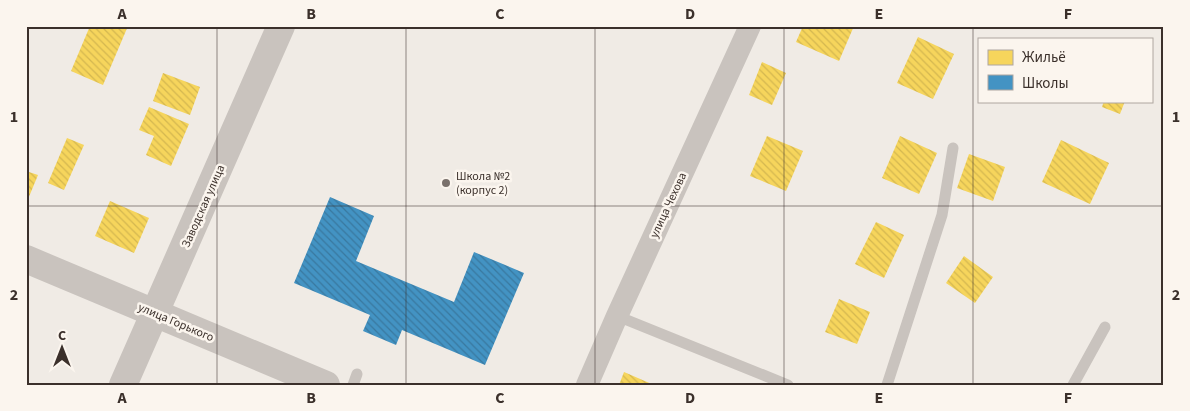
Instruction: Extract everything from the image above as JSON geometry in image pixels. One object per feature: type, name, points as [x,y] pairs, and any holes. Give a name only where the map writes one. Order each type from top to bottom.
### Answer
[{"type":"street","name":"Заводская улица","points":[[123,385],[282,26]]},
{"type":"street","name":"улица Чехова","points":[[587,385],[750,26]]},
{"type":"street","name":"улица Горького","points":[[26,259],[326,385]]},
{"type":"lane","points":[[887,385],[942,215],[953,148]]},
{"type":"lane","points":[[617,316],[788,385]]},
{"type":"lane","points":[[1073,385],[1105,327]]},
{"type":"building: Жильё","points":[[90,26],[128,26],[103,85],[71,71]]},
{"type":"building: Жильё","points":[[803,26],[854,26],[839,61],[796,42]]},
{"type":"building: Жильё","points":[[918,37],[954,54],[933,99],[897,83]]},
{"type":"building: Жильё","points":[[762,62],[786,73],[772,105],[749,95]]},
{"type":"building: Жильё","points":[[163,73],[200,87],[190,115],[153,101]]},
{"type":"building: Жильё","points":[[1104,102],[1125,102],[1120,114],[1102,107]]},
{"type":"building: Жильё","points":[[149,107],[189,124],[171,166],[146,155],[154,136],[139,130]]},
{"type":"building: Жильё","points":[[767,136],[803,151],[786,191],[750,176]]},
{"type":"building: Жильё","points":[[900,136],[937,153],[919,194],[882,178]]},
{"type":"building: Жильё","points":[[67,138],[84,145],[64,190],[48,183]]},
{"type":"building: Жильё","points":[[1061,140],[1109,163],[1090,204],[1042,182]]},
{"type":"building: Жильё","points":[[969,154],[1005,167],[993,201],[957,188]]},
{"type":"building: Жильё","points":[[26,171],[38,175],[26,204]]},
{"type":"building: Жильё","points":[[110,201],[149,218],[134,253],[95,236]]},
{"type":"building: Жильё","points":[[876,222],[904,235],[884,278],[855,264]]},
{"type":"building: Жильё","points":[[964,256],[993,277],[975,303],[946,283]]},
{"type":"building: Жильё","points":[[839,299],[870,312],[857,344],[825,332]]},
{"type":"building: Жильё","points":[[624,372],[654,385],[619,385]]},
{"type":"building: Школы","points":[[330,197],[374,216],[356,261],[454,302],[474,252],[524,273],[485,365],[402,330],[396,345],[363,331],[370,315],[294,283]]},
{"type":"place","name":"Школа №2 (корпус 2)","points":[[446,183]]}]
